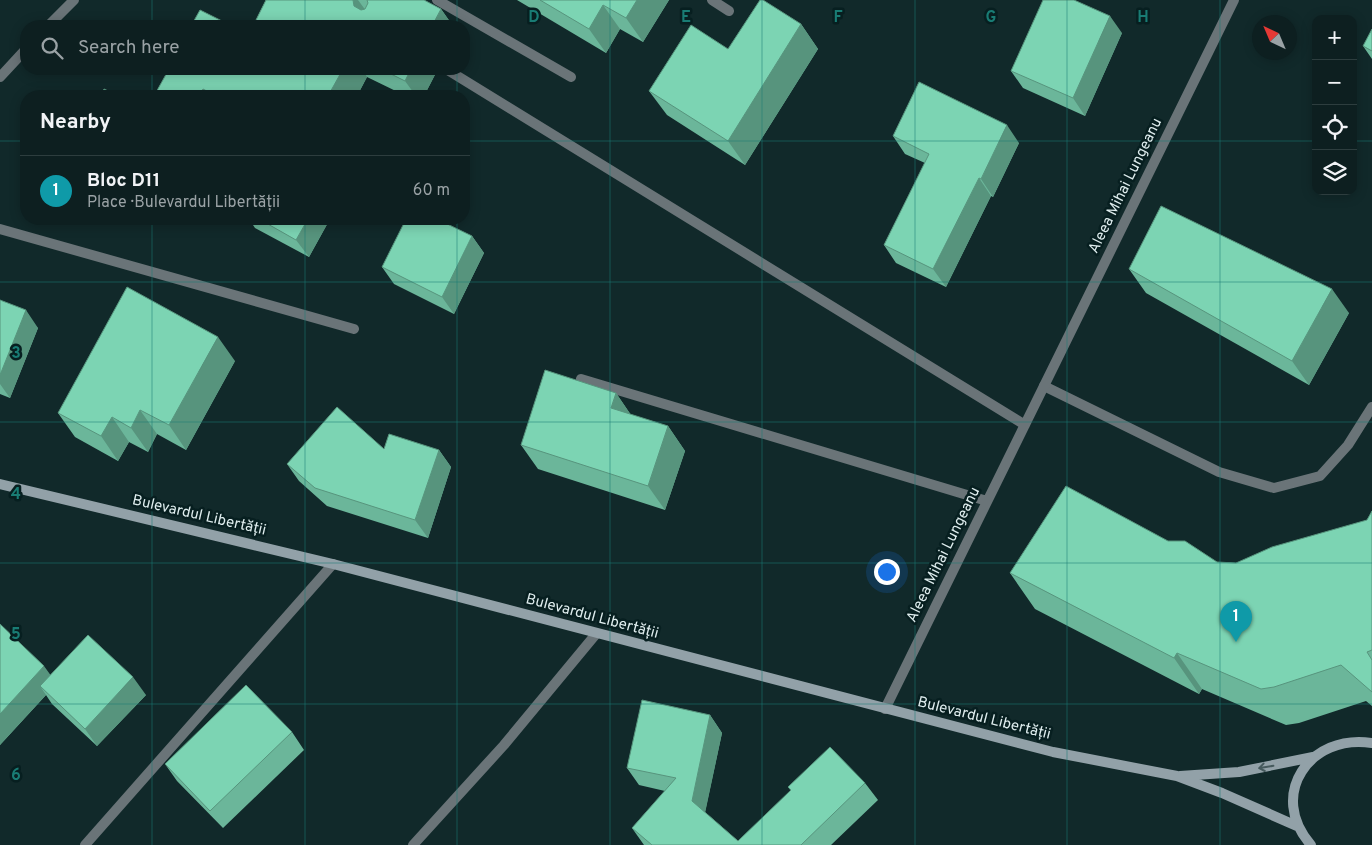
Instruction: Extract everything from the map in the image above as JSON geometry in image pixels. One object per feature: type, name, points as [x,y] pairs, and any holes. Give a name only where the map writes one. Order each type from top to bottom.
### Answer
[{"type":"main road","name":"Bulevardul Libertății","points":[[0,484],[333,564],[1053,752],[1177,776],[1222,793],[1299,827]]},
{"type":"main road","points":[[1311,845],[1299,827],[1293,811],[1293,792],[1300,773],[1313,757],[1330,746],[1350,741],[1372,743]]},
{"type":"main road","name":"Bulevardul Libertății","points":[[1177,776],[1239,772],[1313,757]]},
{"type":"street","points":[[54,20],[74,0]]},
{"type":"street","points":[[437,0],[571,76]]},
{"type":"street","points":[[712,0],[729,11]]},
{"type":"street","name":"Aleea Mihai Lungeanu","points":[[885,709],[1234,0]]},
{"type":"street","points":[[0,77],[20,55]]},
{"type":"street","points":[[456,75],[1025,425]]},
{"type":"street","points":[[0,229],[354,330]]},
{"type":"street","points":[[581,379],[988,501]]},
{"type":"street","points":[[1044,386],[1219,472],[1274,488],[1320,476],[1348,445],[1372,406]]},
{"type":"street","points":[[85,845],[333,564]]},
{"type":"street","points":[[413,845],[504,745],[596,634]]},
{"type":"building","points":[[266,0],[353,0],[354,6],[361,10],[365,9],[368,3],[367,0],[424,0],[441,9],[435,20],[256,20]]},
{"type":"building","points":[[540,0],[637,0],[626,18],[603,5],[589,29]]},
{"type":"building","points":[[760,0],[763,0],[801,24],[728,141],[649,91],[691,25],[728,49]]},
{"type":"building","points":[[1043,0],[1074,0],[1110,16],[1073,98],[1011,71]]},
{"type":"building","points":[[200,10],[220,20],[194,20]]},
{"type":"building","points":[[1372,29],[1372,51],[1363,46]]},
{"type":"building","points":[[166,75],[340,75],[331,90],[157,90]]},
{"type":"building","points":[[393,75],[408,75],[405,81]]},
{"type":"building","points":[[919,82],[1007,125],[981,179],[979,178],[933,269],[884,245],[929,154],[893,136]]},
{"type":"building","points":[[1161,206],[1332,289],[1292,361],[1129,269]]},
{"type":"building","points":[[270,225],[305,225],[296,240]]},
{"type":"building","points":[[403,225],[449,225],[472,236],[442,297],[382,267]]},
{"type":"building","points":[[127,287],[218,337],[169,425],[140,410],[131,428],[112,417],[101,436],[58,413]]},
{"type":"building","points":[[0,300],[26,310],[0,375]]},
{"type":"building","points":[[545,370],[616,393],[611,408],[668,426],[648,486],[521,445]]},
{"type":"building","points":[[337,407],[384,449],[389,434],[439,450],[415,520],[315,488],[287,464]]},
{"type":"building","points":[[1066,486],[1168,541],[1185,541],[1217,562],[1236,563],[1272,547],[1367,520],[1372,511],[1372,650],[1367,652],[1372,660],[1372,692],[1341,665],[1274,687],[1261,689],[1177,653],[1174,658],[1010,573]]},
{"type":"building","points":[[0,624],[44,666],[0,714]]},
{"type":"building","points":[[88,635],[133,677],[85,729],[40,686]]},
{"type":"building","points":[[246,685],[292,732],[210,811],[165,764]]},
{"type":"building","points":[[642,700],[710,715],[692,801],[738,841],[791,790],[788,787],[830,747],[865,783],[801,845],[652,845],[632,828],[676,778],[627,768]]},
{"type":"place","name":"Bloc D11","points":[[1236,642]]}]
